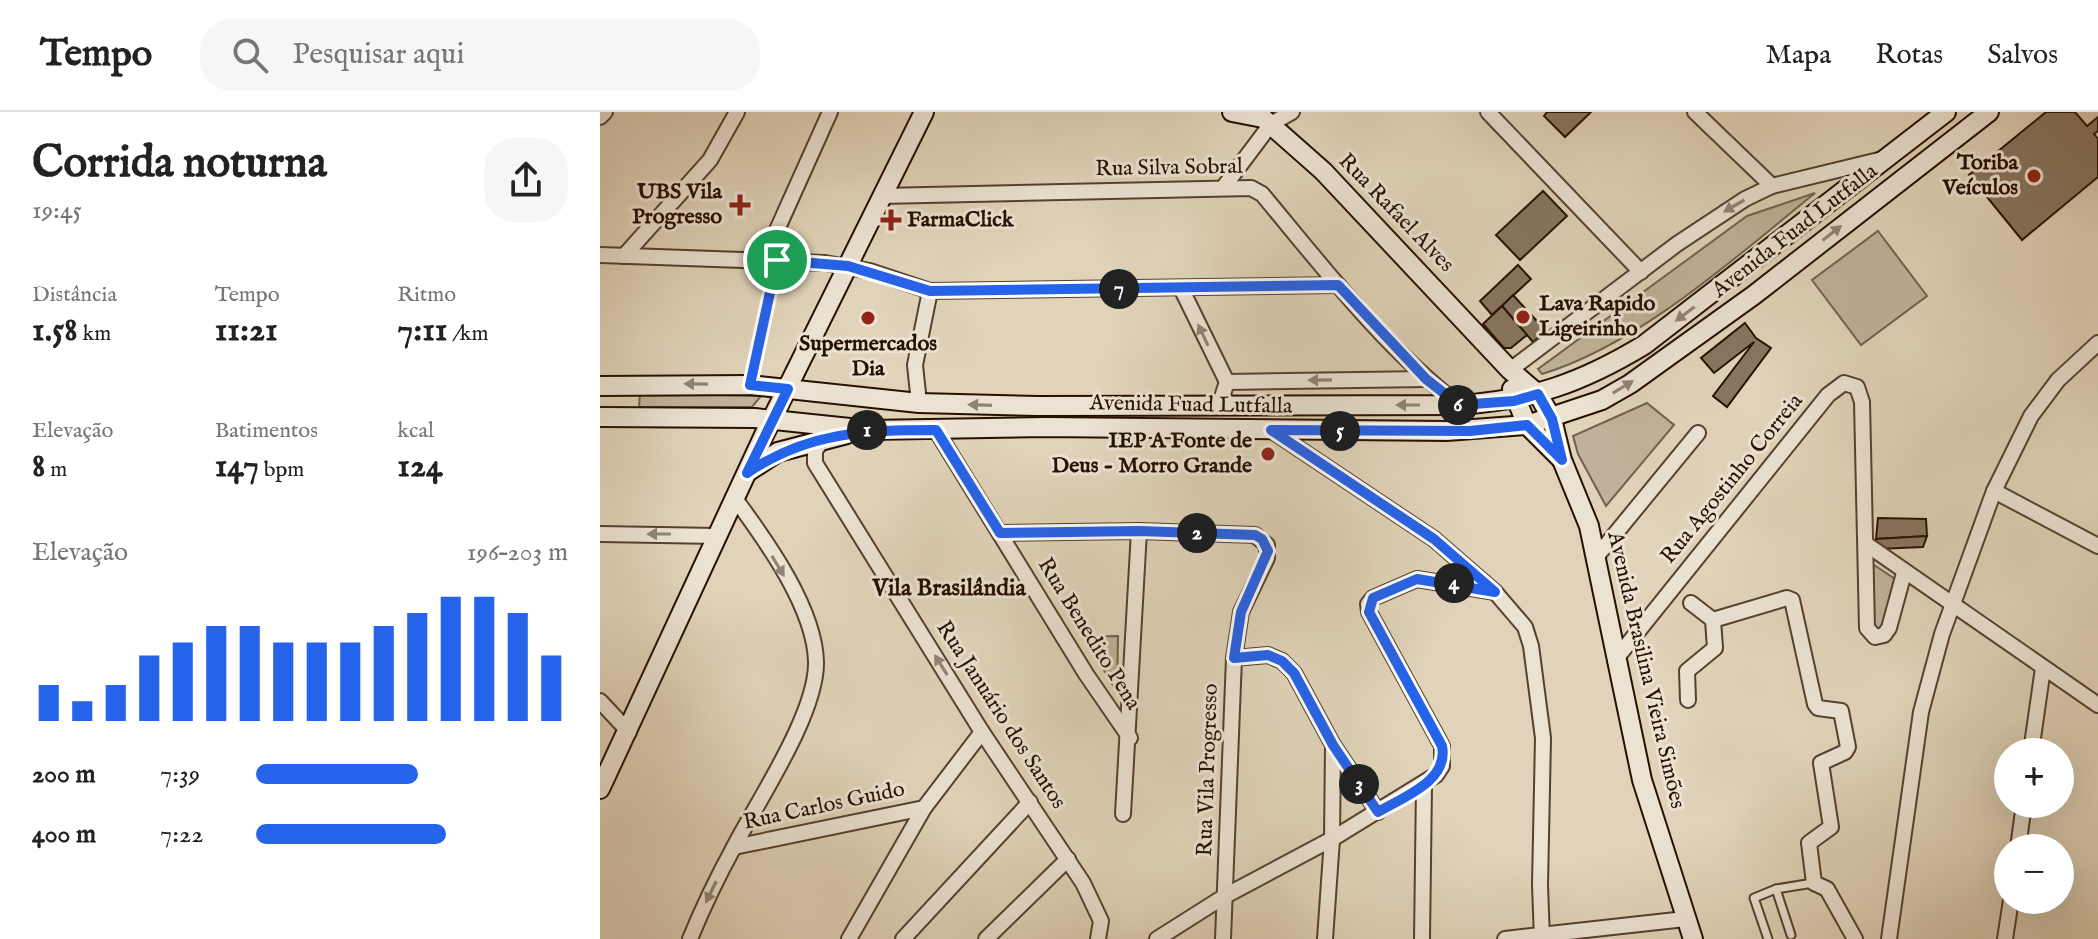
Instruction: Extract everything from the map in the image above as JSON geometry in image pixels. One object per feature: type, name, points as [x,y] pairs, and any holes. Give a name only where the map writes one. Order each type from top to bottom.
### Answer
[{"type":"main road","points":[[600,789],[747,473],[924,112]]},
{"type":"main road","name":"Rua Rafael Alves","points":[[1232,112],[1255,116],[1271,124],[1356,205],[1510,370]]},
{"type":"main road","name":"Avenida Fuad Lutfalla","points":[[600,386],[750,385],[919,403],[1011,406],[1459,405],[1514,401],[1594,372],[1644,345],[1946,112]]},
{"type":"main road","name":"Avenida Fuad Lutfalla","points":[[600,417],[628,414],[772,421],[869,430],[1470,431],[1527,425],[1602,400],[1630,384],[1754,295],[1989,112]]},
{"type":"main road","name":"Avenida Brasilina Vieira Simões","points":[[1510,370],[1514,401],[1527,425],[1562,460]]},
{"type":"main road","name":"Avenida Brasilina Vieira Simões","points":[[1510,370],[1538,394],[1552,419],[1562,460],[1597,556],[1615,660],[1642,780],[1693,939]]},
{"type":"main road","points":[[628,414],[630,384]]},
{"type":"main road","points":[[1004,428],[1011,417],[1011,406]]},
{"type":"main road","points":[[747,473],[778,452],[869,430]]},
{"type":"street","points":[[600,117],[605,112]]},
{"type":"street","points":[[624,256],[710,160],[737,112]]},
{"type":"street","points":[[770,260],[830,112]]},
{"type":"street","points":[[1223,188],[1271,124],[1292,112]]},
{"type":"street","points":[[1488,112],[1641,272]]},
{"type":"street","points":[[1695,112],[1772,186]]},
{"type":"street","name":"Avenida Fuad Lutfalla","points":[[1510,370],[1718,215],[1772,186],[1887,158]]},
{"type":"street","name":"Rua Silva Sobral","points":[[881,196],[1251,188],[1262,194],[1338,285],[1426,379],[1459,405]]},
{"type":"street","points":[[600,255],[770,260],[848,266],[930,291],[1338,285]]},
{"type":"street","points":[[1181,288],[1227,382]]},
{"type":"street","points":[[919,403],[915,365],[930,291]]},
{"type":"street","points":[[1889,939],[1921,712],[1931,665],[1994,491],[2043,396],[2098,343]]},
{"type":"street","name":"Avenida Fuad Lutfalla","points":[[1219,406],[1227,382],[1426,379]]},
{"type":"street","name":"Rua Agostinho Correia","points":[[1615,660],[1828,395],[1844,383],[1857,387],[1860,393],[1866,544]]},
{"type":"street","name":"Rua Benedito Pena","points":[[936,430],[1130,738]]},
{"type":"street","points":[[1271,430],[1434,539],[1495,592],[1525,627],[1531,646],[1543,738],[1536,938]]},
{"type":"street","points":[[1597,556],[1698,433]]},
{"type":"street","name":"Rua Januário dos Santos","points":[[826,438],[815,450],[815,463],[982,732],[1097,906],[1101,921],[1098,939]]},
{"type":"street","points":[[1994,491],[2098,546]]},
{"type":"street","points":[[690,939],[734,847],[785,754],[813,687],[816,663],[812,634],[801,603],[736,500]]},
{"type":"street","points":[[1123,814],[1130,738],[1139,531]]},
{"type":"street","name":"Rua Vila Progresso","points":[[1000,533],[1139,531],[1255,535],[1267,545],[1267,558],[1241,612],[1234,658],[1223,939]]},
{"type":"street","points":[[600,534],[718,536]]},
{"type":"street","points":[[1866,544],[1867,628],[1875,637],[1884,635],[1889,628],[1904,573]]},
{"type":"street","points":[[1866,544],[2098,705]]},
{"type":"street","points":[[1157,939],[1225,896],[1424,785],[1442,766],[1442,746],[1369,612],[1368,604],[1373,598],[1417,579],[1495,592]]},
{"type":"street","points":[[1713,620],[1790,599],[1794,602],[1815,704],[1818,708],[1837,709],[1843,714],[1848,750],[1823,760],[1821,766],[1831,827],[1809,843],[1820,886],[1855,939]]},
{"type":"street","points":[[1688,700],[1685,675],[1690,667],[1715,648],[1713,620],[1691,603]]},
{"type":"street","points":[[1234,658],[1268,655],[1282,661],[1306,692],[1333,745],[1378,812]]},
{"type":"street","points":[[2033,738],[2043,668]]},
{"type":"street","points":[[600,701],[629,732]]},
{"type":"street","points":[[849,939],[924,808],[982,732]]},
{"type":"street","points":[[1325,939],[1332,839],[1333,745]]},
{"type":"street","points":[[1422,939],[1424,785]]},
{"type":"street","points":[[903,939],[1030,802]]},
{"type":"street","name":"Rua Carlos Guido","points":[[734,847],[924,808]]},
{"type":"street","points":[[986,939],[1068,859]]},
{"type":"street","points":[[2005,939],[2009,914]]},
{"type":"street","points":[[1505,939],[1536,938],[1685,919]]},
{"type":"lane","points":[[750,385],[770,260]]},
{"type":"lane","points":[[1768,939],[1754,898],[1776,889],[1820,886]]},
{"type":"lane","points":[[1776,889],[1791,935]]},
{"type":"shaded area","points":[[1815,193],[1720,270],[1651,320],[1579,360],[1542,374],[1538,369],[1747,216]]},
{"type":"shaded area","points":[[1878,231],[1927,296],[1861,345],[1812,280]]},
{"type":"shaded area","points":[[640,393],[761,396],[752,407],[639,407]]},
{"type":"shaded area","points":[[1647,403],[1674,425],[1606,506],[1578,454],[1573,436]]},
{"type":"shaded area","points":[[1871,563],[1895,579],[1883,632],[1871,629]]},
{"type":"shaded area","points":[[1118,636],[1117,692],[1084,637]]},
{"type":"building","points":[[1547,112],[1591,112],[1565,137],[1544,116]]},
{"type":"building","name":"Toriba Veículos","points":[[2046,112],[2075,112],[2087,126],[2098,117],[2098,131],[2094,134],[2098,139],[2098,177],[2022,240],[1969,175]]},
{"type":"building","points":[[1543,191],[1567,216],[1520,260],[1496,235]]},
{"type":"building","points":[[1518,265],[1531,279],[1492,315],[1480,301]]},
{"type":"building","name":"Lava Rapido Ligeirinho","points":[[1513,295],[1546,331],[1533,342],[1502,306]]},
{"type":"building","points":[[1502,306],[1527,335],[1511,348],[1504,348],[1483,324]]},
{"type":"building","points":[[1745,323],[1756,338],[1771,348],[1727,407],[1713,396],[1754,342],[1714,373],[1701,358]]},
{"type":"building","points":[[1878,518],[1926,519],[1927,536],[1876,539]]},
{"type":"building","points":[[1927,536],[1923,547],[1878,549],[1876,539]]},
{"type":"place","name":"Toriba Veículos","points":[[2034,176]]},
{"type":"place","name":"UBS Vila Progresso","points":[[740,205]]},
{"type":"place","name":"FarmaClick","points":[[891,220]]},
{"type":"place","name":"Lava Rapido Ligeirinho","points":[[1523,317]]},
{"type":"place","name":"Supermercados Dia","points":[[868,318]]},
{"type":"place","name":"IEP A Fonte de Deus - Morro Grande","points":[[1268,454]]},
{"type":"district","name":"Vila Brasilândia","points":[[949,588]]},
{"type":"route","points":[[777,260],[848,266],[930,291],[1338,285],[1426,379],[1459,405],[1514,401],[1538,394],[1552,419],[1562,460],[1527,425],[1470,431],[1271,430],[1434,539],[1495,592],[1448,581],[1417,579],[1373,598],[1368,604],[1369,612],[1442,746],[1442,766],[1436,775],[1378,812],[1333,745],[1294,673],[1282,661],[1268,655],[1234,658],[1241,612],[1267,558],[1267,545],[1255,535],[1139,531],[1000,533],[936,430],[869,430],[826,438],[778,452],[747,473],[788,389],[750,385],[777,260]]}]
